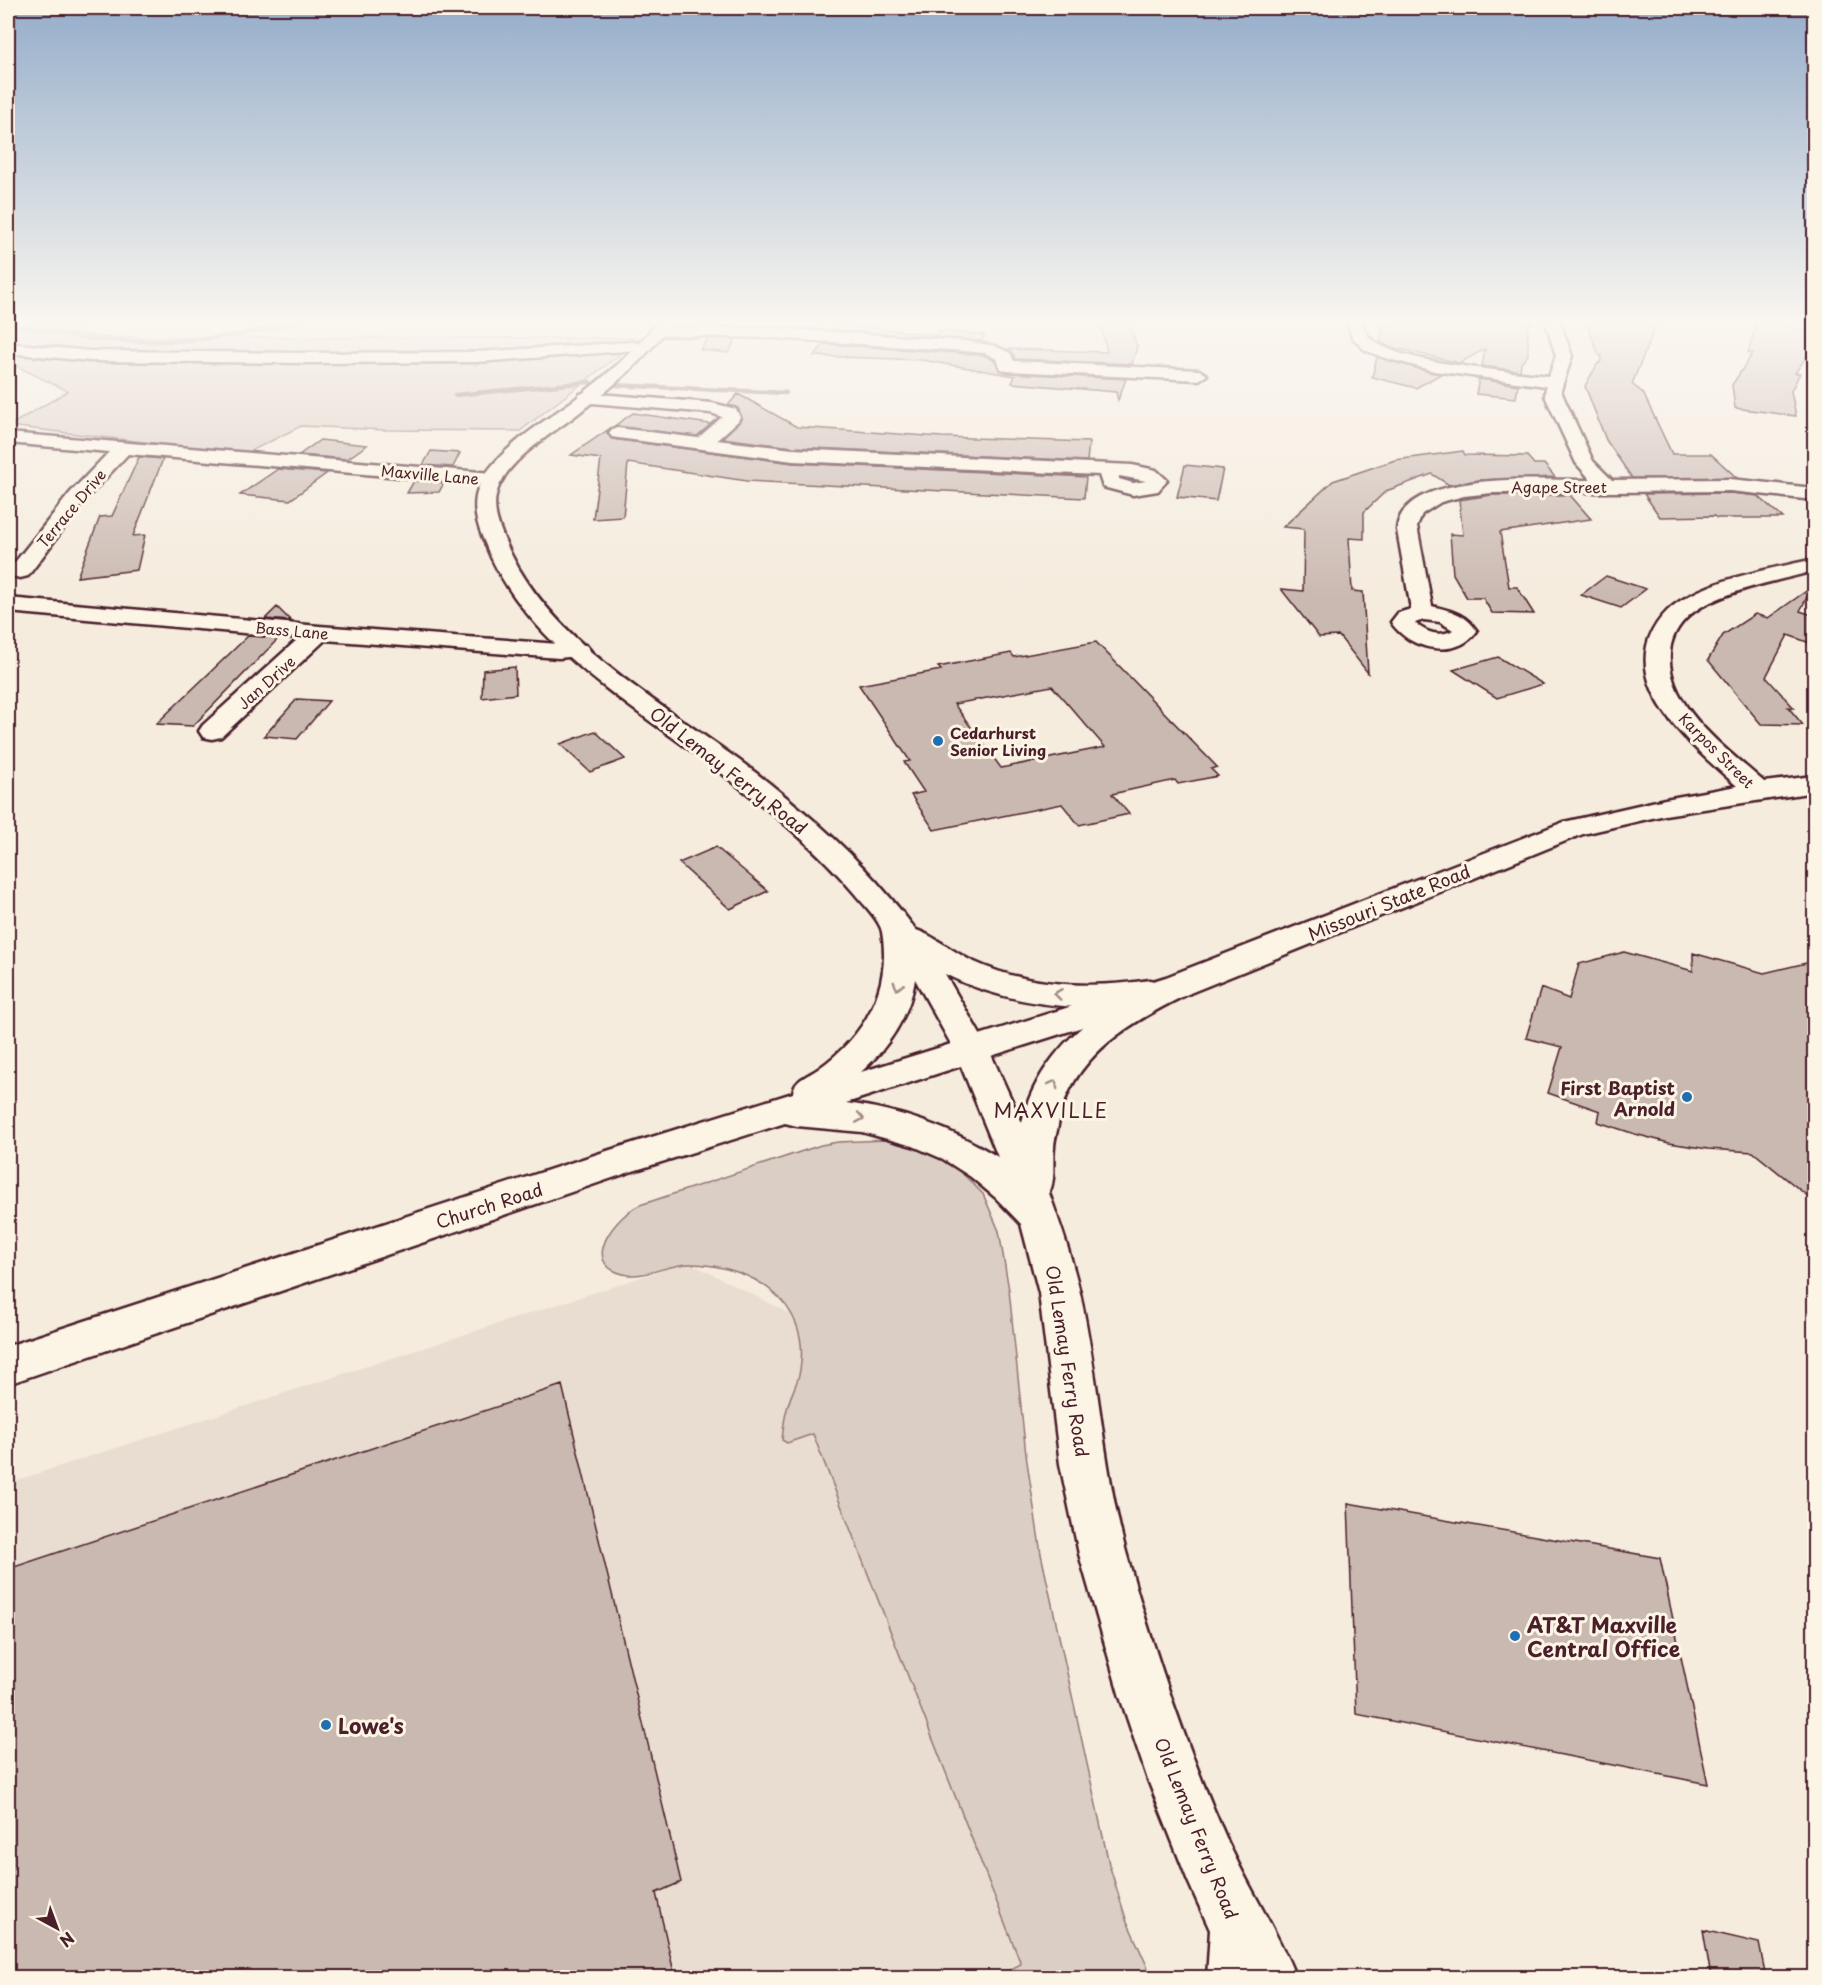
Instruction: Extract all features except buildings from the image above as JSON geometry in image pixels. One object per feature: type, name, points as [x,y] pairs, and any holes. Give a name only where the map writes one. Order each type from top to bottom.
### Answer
[{"type":"street","name":"Old Lemay Ferry Road","points":[[567,413],[522,448],[493,479],[486,494],[485,516],[499,552],[532,603],[578,650],[641,703],[764,792],[825,845],[868,890],[898,929],[936,986],[972,1050],[1008,1132],[1053,1265],[1068,1345],[1089,1493],[1112,1589],[1153,1718],[1248,1962]]},
{"type":"street","points":[[703,443],[729,421],[732,417],[729,413]]},
{"type":"street","points":[[1561,413],[1585,463],[1607,486]]},
{"type":"street","points":[[618,433],[802,455],[1108,470]]},
{"type":"street","name":"Maxville Lane","points":[[8,438],[493,479]]},
{"type":"street","name":"Terrace Drive","points":[[20,571],[77,497],[123,447]]},
{"type":"street","name":"Agape Street","points":[[1423,613],[1417,591],[1407,524],[1414,511],[1423,503],[1444,494],[1479,488],[1742,486],[1815,494]]},
{"type":"street","name":"Karpos Street","points":[[1758,791],[1680,715],[1661,681],[1656,658],[1657,645],[1664,629],[1673,618],[1700,599],[1725,589],[1815,566]]},
{"type":"street","name":"Bass Lane","points":[[8,605],[319,633],[559,651],[578,650]]},
{"type":"street","name":"Jan Drive","points":[[212,731],[319,633]]},
{"type":"street","name":"Missouri State Road","points":[[972,1050],[1178,985],[1574,828],[1665,807],[1815,784]]},
{"type":"street","points":[[898,929],[921,948],[950,964],[984,978],[1023,989],[1062,995],[1102,996],[1141,993],[1178,985]]},
{"type":"street","points":[[760,1116],[813,1089],[855,1057],[872,1039],[885,1020],[900,983],[902,964],[898,929]]},
{"type":"street","points":[[1040,1223],[1033,1157],[1046,1099],[1060,1073],[1077,1050],[1098,1030],[1123,1012],[1178,985]]},
{"type":"street","name":"Church Road","points":[[8,1365],[760,1116],[972,1050]]},
{"type":"street","points":[[760,1116],[792,1113],[835,1114],[888,1124],[921,1134],[973,1160],[999,1178],[1022,1199],[1040,1223]]},
{"type":"shaded area","points":[[32,413],[544,413],[520,431],[385,430],[301,426],[245,454],[9,426]]},
{"type":"shaded area","points":[[885,1140],[907,1143],[930,1150],[957,1168],[983,1194],[999,1231],[1009,1290],[1026,1455],[1041,1554],[1109,1864],[1126,1919],[1152,1977],[996,1977],[1021,1964],[813,1434],[787,1443],[782,1440],[786,1413],[798,1380],[801,1346],[796,1324],[787,1306],[755,1280],[735,1271],[690,1264],[631,1275],[610,1268],[603,1260],[606,1239],[613,1228],[621,1218],[640,1205],[821,1145]]},
{"type":"shaded area","points":[[688,1262],[793,1315],[1067,1977],[8,1977],[8,1483]]},
{"type":"place","name":"Cedarhurst Senior Living","points":[[938,741]]},
{"type":"place","name":"First Baptist Arnold","points":[[1687,1097]]},
{"type":"place","name":"AT&T Maxville Central Office","points":[[1515,1636]]},
{"type":"place","name":"Lowe's","points":[[326,1725]]},
{"type":"district","name":"MAXVILLE","points":[[1051,1110]]}]
